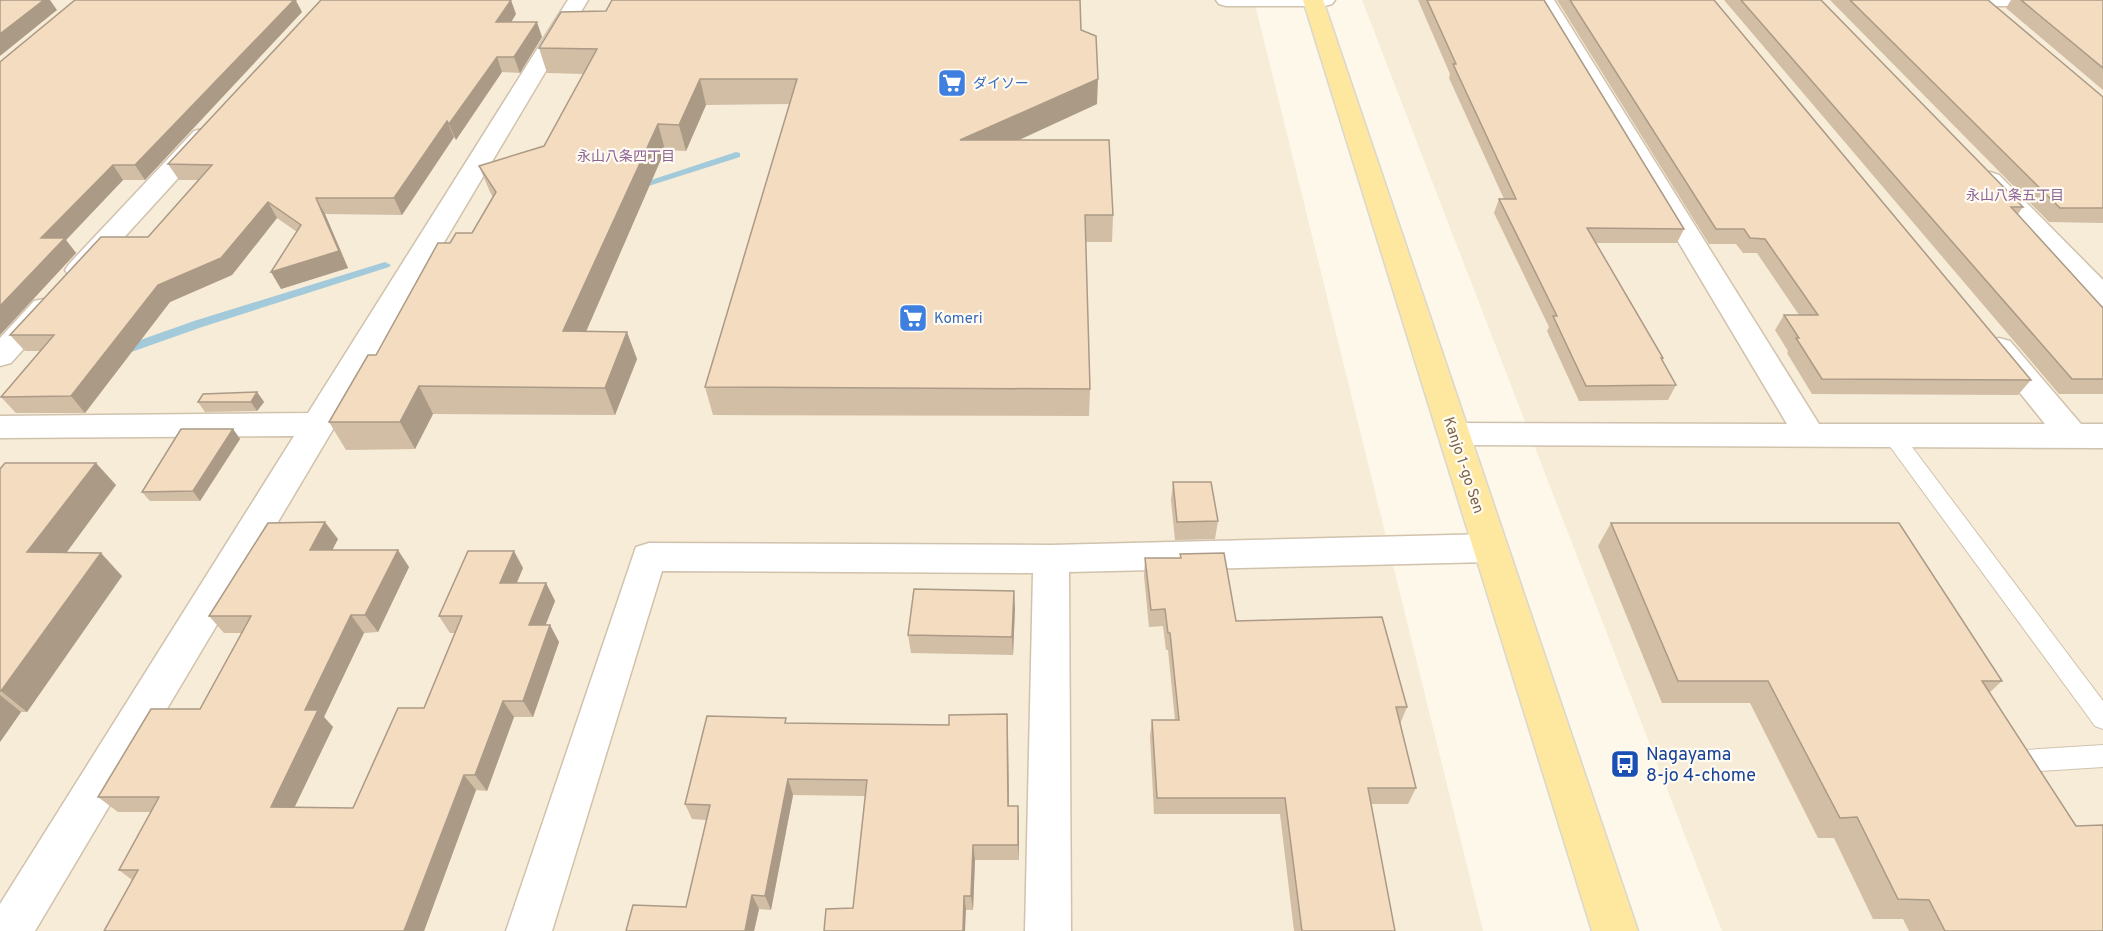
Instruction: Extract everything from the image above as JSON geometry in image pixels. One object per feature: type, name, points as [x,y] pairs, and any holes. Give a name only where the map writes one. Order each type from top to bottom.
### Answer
[{"type":"main road","name":"Kanjo 1-go Sen","points":[[1313,0],[1615,931]]},
{"type":"street","points":[[9,931],[578,0]]},
{"type":"street","points":[[1226,0],[1325,0]]},
{"type":"street","points":[[1544,0],[1810,435]]},
{"type":"street","points":[[1864,0],[2028,0]]},
{"type":"street","points":[[1980,0],[2007,22]]},
{"type":"street","points":[[0,356],[216,122]]},
{"type":"street","points":[[1971,161],[2103,297]]},
{"type":"street","points":[[1982,327],[2088,436]]},
{"type":"street","points":[[0,427],[319,424]]},
{"type":"street","points":[[1454,434],[2088,436]]},
{"type":"street","points":[[529,931],[649,557],[1052,559],[1490,548]]},
{"type":"street","points":[[1048,931],[1052,559]]},
{"type":"lane","points":[[1893,436],[2103,719]]},
{"type":"lane","points":[[2025,761],[2103,756]]},
{"type":"shaded area","points":[[0,0],[1254,0],[1483,931],[0,931]]},
{"type":"shaded area","points":[[1362,0],[2103,0],[2103,931],[1722,931]]},
{"type":"building","points":[[0,0],[44,0],[0,34]]},
{"type":"building","points":[[75,0],[294,0],[135,165],[113,165],[41,238],[65,238],[0,306],[0,62]]},
{"type":"building","points":[[321,0],[511,0],[496,22],[537,22],[514,57],[497,57],[449,124],[447,121],[394,198],[316,198],[339,251],[271,272],[301,225],[268,202],[221,258],[158,285],[71,396],[1,397],[54,335],[10,335],[101,237],[148,237],[212,165],[168,164]]},
{"type":"building","points":[[612,0],[1080,0],[1081,30],[1096,36],[1098,79],[960,140],[1109,140],[1113,215],[1085,215],[1090,389],[705,387],[797,79],[700,79],[679,125],[658,124],[563,331],[627,332],[605,388],[419,386],[400,422],[329,422],[368,355],[376,355],[438,243],[450,243],[456,233],[472,233],[496,192],[479,166],[544,146],[597,49],[539,48],[561,12],[606,11]]},
{"type":"building","points":[[1427,0],[1544,0],[1684,229],[1587,228],[1663,358],[1661,358],[1676,385],[1586,386],[1553,316],[1557,316],[1499,199],[1516,199],[1453,64],[1456,64]]},
{"type":"building","points":[[1570,0],[1714,0],[2031,380],[1822,379],[1784,315],[1818,315],[1765,239],[1750,238],[1744,229],[1716,229]]},
{"type":"building","points":[[1741,0],[1821,0],[2023,207],[2011,207],[2103,308],[2103,379],[2072,379]]},
{"type":"building","points":[[1850,0],[1988,0],[2103,97],[2103,208],[2060,208]]},
{"type":"building","points":[[2021,0],[2103,0],[2103,68]]},
{"type":"building","points":[[257,392],[251,402],[198,402],[203,394]]},
{"type":"building","points":[[181,429],[233,429],[193,491],[142,492]]},
{"type":"building","points":[[5,463],[96,463],[27,552],[101,553],[0,691],[0,469]]},
{"type":"building","points":[[1173,482],[1211,482],[1218,521],[1177,522]]},
{"type":"building","points":[[325,522],[310,550],[398,550],[365,615],[351,615],[305,710],[318,710],[271,807],[353,808],[398,708],[424,708],[462,616],[439,616],[468,551],[514,551],[500,583],[546,583],[529,625],[550,625],[523,701],[503,701],[475,775],[464,775],[404,931],[104,931],[138,870],[119,870],[159,797],[98,797],[151,709],[200,709],[251,616],[209,616],[268,523]]},
{"type":"building","points":[[1611,523],[1899,523],[2002,681],[1982,681],[2076,826],[2103,825],[2103,931],[1945,931],[1929,900],[1898,899],[1857,817],[1840,818],[1768,681],[1678,681]]},
{"type":"building","points":[[1224,553],[1236,621],[1382,617],[1407,707],[1396,707],[1416,788],[1368,788],[1395,931],[1302,931],[1285,798],[1157,798],[1152,720],[1179,720],[1170,633],[1168,633],[1165,609],[1151,610],[1145,558],[1181,558],[1180,554]]},
{"type":"building","points":[[914,589],[1014,591],[1012,637],[908,635]]},
{"type":"building","points":[[1007,714],[1008,806],[1018,806],[1018,845],[973,845],[971,896],[964,896],[963,931],[824,931],[826,909],[853,908],[867,780],[788,779],[765,896],[752,895],[745,931],[626,931],[633,905],[686,907],[710,805],[685,804],[707,716],[786,718],[785,723],[949,725],[949,715]]},
{"type":"waterway","points":[[635,187],[736,155]]},
{"type":"waterway","points":[[119,352],[198,324],[385,265]]},
{"type":"place","name":"ダイソー","points":[[952,83]]},
{"type":"place","name":"Komeri","points":[[913,318]]},
{"type":"place","name":"Nagayama 8-jo 4-chome","points":[[1625,764]]},
{"type":"district","name":"永山八条四丁目","points":[[626,156]]},
{"type":"district","name":"永山八条五丁目","points":[[2015,195]]}]
